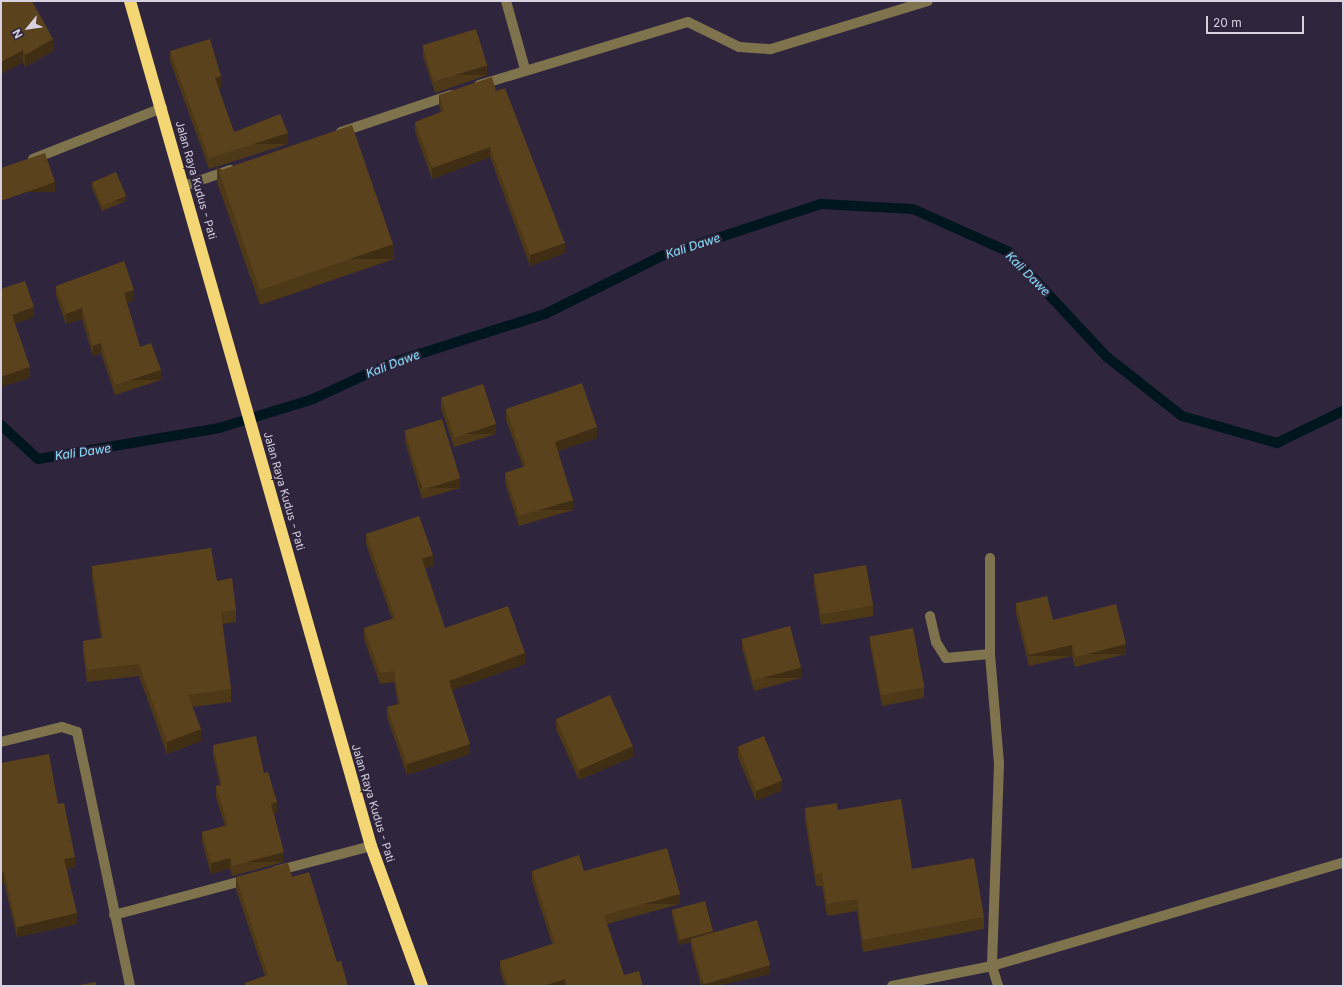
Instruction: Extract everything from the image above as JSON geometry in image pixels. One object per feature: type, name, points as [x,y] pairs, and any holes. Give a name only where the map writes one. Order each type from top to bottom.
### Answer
[{"type":"highway","name":"Jalan Raya Kudus - Pati","points":[[130,1],[162,108],[371,846],[422,986]]},
{"type":"street","points":[[506,1],[525,69]]},
{"type":"street","points":[[332,135],[525,69],[688,22],[739,47],[771,49],[928,1]]},
{"type":"street","points":[[23,163],[162,108]]},
{"type":"street","points":[[184,186],[244,166]]},
{"type":"street","points":[[990,558],[990,654],[999,764],[992,966],[998,986]]},
{"type":"street","points":[[930,616],[936,642],[946,658],[990,654]]},
{"type":"street","points":[[1,742],[62,727],[77,732],[130,986]]},
{"type":"street","points":[[114,915],[371,846]]},
{"type":"street","points":[[892,986],[992,966],[1343,863]]},
{"type":"building","points":[[1,1],[32,1],[53,39],[25,55],[23,50],[1,62]]},
{"type":"building","points":[[476,29],[487,65],[434,82],[422,45]]},
{"type":"building","points":[[210,39],[221,76],[215,78],[234,132],[280,114],[288,133],[209,158],[170,51]]},
{"type":"building","points":[[492,77],[496,91],[505,88],[565,243],[530,255],[490,147],[432,168],[415,122],[444,111],[439,95]]},
{"type":"building","points":[[352,125],[393,244],[260,290],[219,171]]},
{"type":"building","points":[[45,153],[55,182],[1,201],[1,168]]},
{"type":"building","points":[[116,172],[126,196],[102,206],[92,182]]},
{"type":"building","points":[[124,261],[134,290],[124,293],[140,347],[151,343],[161,370],[115,385],[101,343],[93,346],[82,308],[66,314],[56,286]]},
{"type":"building","points":[[25,281],[34,307],[12,315],[30,367],[1,377],[1,289]]},
{"type":"building","points":[[582,383],[597,427],[555,442],[573,500],[519,516],[505,473],[526,466],[506,409]]},
{"type":"building","points":[[483,384],[496,424],[454,438],[441,398]]},
{"type":"building","points":[[442,419],[460,478],[423,490],[405,430]]},
{"type":"building","points":[[419,516],[433,555],[422,559],[445,628],[508,606],[525,653],[449,681],[470,744],[407,764],[387,707],[400,704],[394,671],[380,673],[364,628],[395,618],[366,534]]},
{"type":"building","points":[[211,548],[217,581],[232,578],[236,610],[221,612],[231,689],[188,695],[201,729],[167,742],[139,664],[87,670],[83,641],[103,638],[92,566]]},
{"type":"building","points":[[866,565],[873,605],[821,615],[814,574]]},
{"type":"building","points":[[1047,596],[1053,620],[1116,604],[1126,644],[1075,657],[1072,645],[1029,655],[1016,603]]},
{"type":"building","points":[[790,626],[801,668],[753,680],[742,639]]},
{"type":"building","points":[[913,628],[924,687],[881,695],[870,636]]},
{"type":"building","points":[[610,695],[633,746],[579,770],[556,719]]},
{"type":"building","points":[[256,736],[264,773],[268,772],[277,802],[271,804],[284,852],[232,866],[230,858],[211,863],[202,832],[228,825],[216,786],[222,785],[213,745]]},
{"type":"building","points":[[764,736],[782,781],[756,791],[738,746]]},
{"type":"building","points":[[49,754],[58,804],[64,803],[75,857],[64,859],[77,913],[17,927],[4,872],[1,873],[1,763]]},
{"type":"building","points":[[901,799],[912,869],[974,858],[984,917],[863,940],[857,899],[827,904],[822,873],[816,874],[805,808],[837,803],[838,810]]},
{"type":"building","points":[[667,848],[680,894],[604,915],[624,975],[639,971],[643,986],[567,986],[565,979],[543,986],[508,986],[500,961],[555,943],[532,871],[579,855],[584,871]]},
{"type":"building","points":[[288,863],[292,877],[309,872],[337,962],[341,961],[348,986],[246,986],[245,983],[268,975],[236,877]]},
{"type":"building","points":[[705,901],[713,931],[680,940],[672,910]]},
{"type":"building","points":[[757,920],[770,965],[704,984],[691,939]]},
{"type":"building","points":[[96,982],[96,986],[73,986]]},
{"type":"waterway","name":"Kali Dawe","points":[[1,425],[38,459],[219,428],[313,399],[391,363],[545,314],[662,256],[821,204],[913,209],[1009,252],[1107,357],[1182,416],[1277,443],[1343,411]]}]
